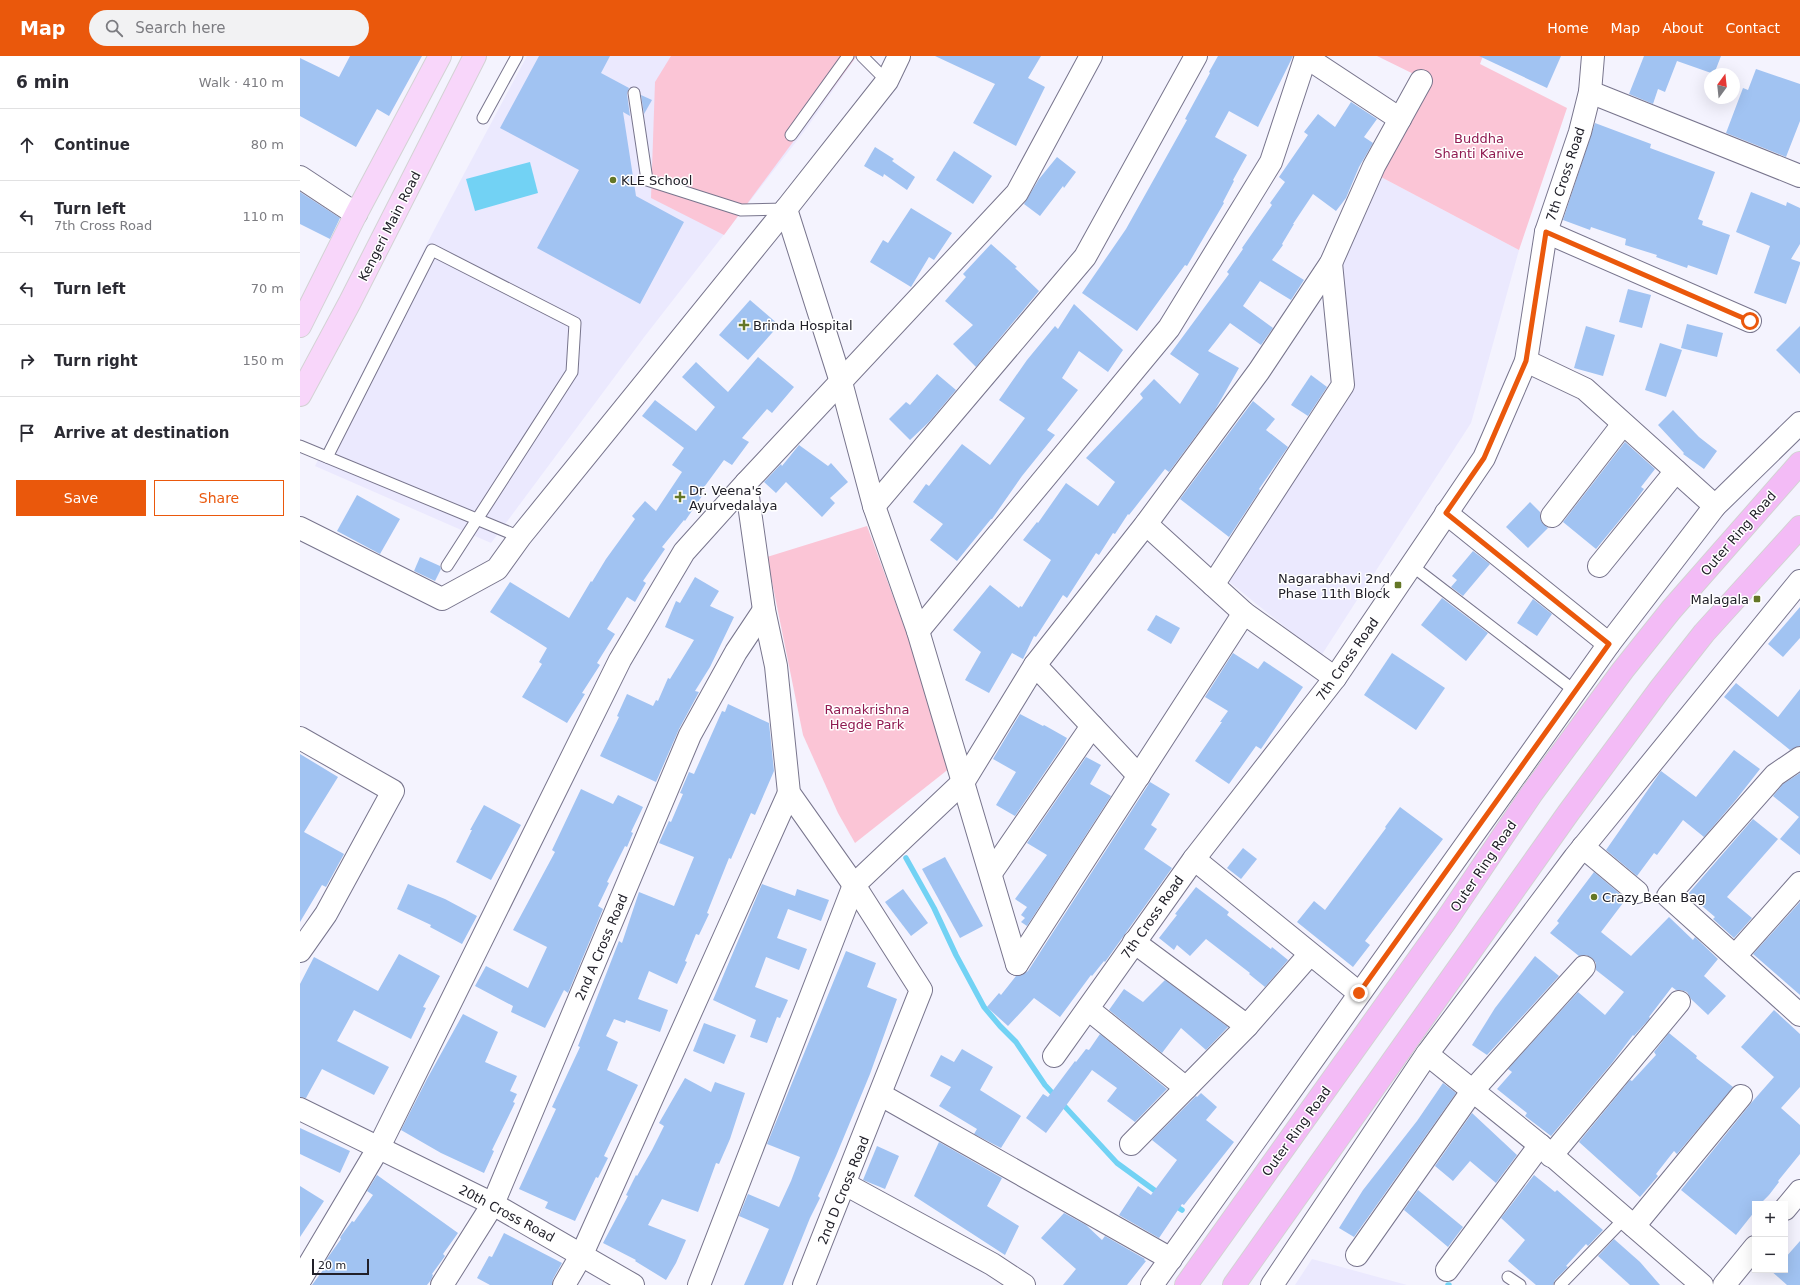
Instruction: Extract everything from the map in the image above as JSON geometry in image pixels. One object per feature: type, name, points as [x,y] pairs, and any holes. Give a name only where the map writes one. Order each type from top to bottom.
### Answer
[{"type":"highway","name":"Outer Ring Road","points":[[1186,1285],[1445,922],[1532,792],[1619,676],[1671,610],[1800,463]]},
{"type":"highway","points":[[1234,1285],[1569,812],[1660,689],[1704,633],[1800,527]]},
{"type":"main road","points":[[300,326],[356,214],[440,56]]},
{"type":"main road","name":"Kengeri Main Road","points":[[300,396],[350,302],[475,56]]},
{"type":"street","points":[[300,528],[442,599],[497,569],[520,537],[786,209],[887,81],[899,56]]},
{"type":"street","points":[[300,1280],[379,1146],[620,660],[684,552],[746,483],[1017,193],[1091,56]]},
{"type":"street","points":[[874,506],[1085,257],[1196,56]]},
{"type":"street","points":[[918,631],[1169,328],[1271,162],[1306,56],[1400,119]]},
{"type":"street","name":"7th Cross Road","points":[[1054,1056],[1194,859],[1335,678],[1484,458],[1526,361],[1546,232],[1580,132],[1590,92],[1593,56]]},
{"type":"street","points":[[699,1285],[854,885],[964,781],[1035,665],[1146,524],[1260,371],[1331,263],[1374,166],[1421,81]]},
{"type":"street","points":[[1590,92],[1800,176]]},
{"type":"street","points":[[300,177],[356,214]]},
{"type":"street","points":[[786,209],[841,382],[874,506],[918,631],[964,781],[1017,964],[1244,613]]},
{"type":"street","points":[[1546,232],[1750,321]]},
{"type":"street","points":[[1213,585],[1343,385],[1331,263]]},
{"type":"street","points":[[1526,361],[1585,389],[1715,506]]},
{"type":"street","points":[[1152,1285],[1609,644],[1715,506],[1800,422]]},
{"type":"street","points":[[1552,516],[1623,424]]},
{"type":"street","points":[[1599,566],[1676,471]]},
{"type":"street","points":[[746,483],[764,610],[776,666],[789,793],[854,885]]},
{"type":"street","points":[[1446,513],[1609,644]]},
{"type":"street","points":[[1146,524],[1244,613],[1335,678]]},
{"type":"street","points":[[1272,1285],[1427,1054],[1583,847],[1800,581]]},
{"type":"street","name":"2nd A Cross Road","points":[[442,1285],[493,1204],[690,734],[736,652],[764,610]]},
{"type":"street","points":[[1035,665],[1139,776]]},
{"type":"street","points":[[990,872],[1092,726]]},
{"type":"street","points":[[300,738],[393,791],[326,914],[300,951]]},
{"type":"street","points":[[1800,758],[1775,775],[1668,896],[1800,1015]]},
{"type":"street","points":[[564,1285],[582,1254],[789,793]]},
{"type":"street","points":[[1583,847],[1637,892]]},
{"type":"street","points":[[1194,859],[1359,993]]},
{"type":"street","points":[[1735,956],[1800,884]]},
{"type":"street","name":"2nd D Cross Road","points":[[804,1285],[881,1095],[921,990],[854,885]]},
{"type":"street","points":[[1134,942],[1247,1026]]},
{"type":"street","points":[[1132,1144],[1247,1026],[1310,954]]},
{"type":"street","points":[[1356,1255],[1473,1090],[1584,967]]},
{"type":"street","points":[[1447,1270],[1545,1151],[1679,1002]]},
{"type":"street","points":[[1088,1009],[1186,1088]]},
{"type":"street","points":[[1427,1054],[1473,1090],[1630,1222],[1702,1285]]},
{"type":"street","points":[[881,1095],[1171,1259]]},
{"type":"street","points":[[1630,1222],[1741,1096]]},
{"type":"street","name":"20th Cross Road","points":[[300,1109],[379,1146],[493,1204],[582,1254],[633,1285]]},
{"type":"street","points":[[845,1184],[992,1264],[1024,1285]]},
{"type":"street","points":[[1788,1205],[1800,1191]]},
{"type":"street","points":[[1724,1285],[1752,1251]]},
{"type":"lane","points":[[483,118],[517,56]]},
{"type":"lane","points":[[791,136],[848,56]]},
{"type":"lane","points":[[862,56],[887,81]]},
{"type":"lane","points":[[634,93],[647,180],[741,210],[786,209]]},
{"type":"lane","points":[[327,457],[432,250],[575,324],[572,372],[448,566]]},
{"type":"lane","points":[[300,446],[520,537]]},
{"type":"lane","points":[[1411,565],[1575,691]]},
{"type":"lane","points":[[1560,1285],[1630,1222]]},
{"type":"lane","points":[[1508,1277],[1520,1285]]},
{"type":"shaded area","points":[[527,56],[857,56],[806,129],[645,336],[491,543],[315,466],[433,232]]},
{"type":"shaded area","points":[[1381,177],[1519,250],[1471,423],[1321,656],[1227,580],[1351,387],[1338,262]]},
{"type":"shaded area","points":[[1312,1259],[1407,1285],[1295,1285]]},
{"type":"green space","points":[[671,56],[856,57],[724,235],[651,198],[655,82]]},
{"type":"green space","name":"Buddha Shanti Kanive","points":[[1377,56],[1483,56],[1480,64],[1567,108],[1519,250],[1381,177],[1432,83]]},
{"type":"green space","name":"Ramakrishna Hegde Park","points":[[867,526],[955,764],[855,843],[838,813],[803,735],[767,557]]},
{"type":"water","points":[[530,162],[538,193],[475,211],[466,179]]},
{"type":"building","points":[[350,56],[422,56],[389,116],[377,109],[356,147],[300,116],[300,58],[339,77]]},
{"type":"building","points":[[539,56],[610,56],[601,73],[629,88],[627,94],[630,116],[623,112],[636,196],[684,222],[640,304],[537,248],[579,170],[500,128]]},
{"type":"building","points":[[935,56],[1041,56],[1028,78],[1045,87],[1016,146],[973,123],[995,84]]},
{"type":"building","points":[[1218,56],[1293,56],[1258,127],[1229,111],[1215,137],[1247,155],[1233,180],[1234,181],[1223,202],[1224,203],[1187,266],[1185,265],[1137,331],[1082,293],[1126,229],[1187,120],[1185,119]]},
{"type":"building","points":[[1479,56],[1561,56],[1547,88]]},
{"type":"building","points":[[1644,56],[1721,56],[1716,68],[1704,68],[1704,70],[1677,61],[1665,92],[1658,89],[1653,104],[1629,94]]},
{"type":"building","points":[[1756,69],[1800,84],[1800,121],[1786,157],[1726,133],[1737,104],[1740,104],[1740,96],[1743,88],[1748,90]]},
{"type":"building","points":[[641,95],[652,100],[644,114]]},
{"type":"building","points":[[1351,102],[1377,119],[1364,137],[1373,143],[1359,167],[1346,198],[1336,211],[1313,194],[1293,224],[1282,244],[1283,245],[1272,260],[1304,280],[1291,300],[1260,281],[1243,306],[1273,328],[1261,345],[1230,323],[1208,351],[1239,368],[1215,410],[1169,472],[1165,469],[1129,515],[1128,514],[1115,534],[1113,533],[1099,555],[1096,553],[1067,598],[1063,595],[1036,637],[1034,636],[1023,659],[1012,653],[989,693],[965,680],[981,652],[953,630],[990,585],[1019,608],[1020,606],[1022,607],[1051,560],[1023,540],[1037,522],[1038,523],[1066,483],[1098,506],[1115,482],[1086,458],[1143,398],[1140,394],[1154,379],[1180,404],[1199,374],[1170,354],[1229,274],[1227,272],[1272,205],[1270,203],[1285,182],[1279,177],[1308,135],[1304,132],[1318,114],[1335,127]]},
{"type":"building","points":[[1595,123],[1651,144],[1650,148],[1715,172],[1698,219],[1703,221],[1702,225],[1730,235],[1717,275],[1688,265],[1687,268],[1656,257],[1657,255],[1625,245],[1626,239],[1591,227],[1590,230],[1563,220]]},
{"type":"building","points":[[875,147],[894,159],[892,161],[915,177],[907,190],[884,174],[883,177],[864,166]]},
{"type":"building","points":[[954,151],[992,176],[973,204],[936,180]]},
{"type":"building","points":[[1057,157],[1076,172],[1040,216],[1024,204],[1039,179]]},
{"type":"building","points":[[300,192],[340,218],[330,239],[300,224]]},
{"type":"building","points":[[1751,192],[1786,206],[1787,202],[1800,208],[1800,244],[1791,259],[1800,262],[1800,264],[1786,304],[1754,293],[1770,246],[1736,232]]},
{"type":"building","points":[[911,208],[952,233],[934,260],[929,257],[911,287],[870,262],[883,240],[888,243]]},
{"type":"building","points":[[991,244],[1017,267],[1015,268],[1039,291],[976,367],[953,344],[973,325],[945,301],[966,277],[963,274]]},
{"type":"building","points":[[1628,289],[1651,295],[1642,328],[1619,322]]},
{"type":"building","points":[[750,300],[779,325],[748,360],[719,335]]},
{"type":"building","points":[[1074,304],[1123,350],[1108,372],[1079,351],[1062,378],[1078,390],[1047,430],[1055,435],[1022,476],[992,519],[957,561],[930,540],[943,524],[913,502],[926,484],[929,486],[962,444],[990,465],[1025,418],[999,400],[1027,360],[1055,326],[1058,329]]},
{"type":"building","points":[[1687,324],[1723,333],[1717,357],[1681,348]]},
{"type":"building","points":[[1586,326],[1615,335],[1603,376],[1574,368]]},
{"type":"building","points":[[1800,326],[1800,374],[1776,350]]},
{"type":"building","points":[[1660,343],[1682,350],[1666,397],[1645,390]]},
{"type":"building","points":[[758,357],[794,387],[772,413],[767,409],[742,438],[749,442],[732,465],[724,460],[699,494],[702,496],[685,521],[684,520],[662,547],[665,549],[643,581],[646,583],[635,602],[627,597],[607,629],[615,634],[597,663],[600,665],[582,693],[585,694],[567,723],[522,697],[542,664],[539,662],[547,648],[490,612],[510,582],[569,618],[591,581],[592,582],[606,559],[635,519],[632,516],[645,501],[656,511],[682,472],[672,465],[684,448],[642,416],[655,400],[696,431],[715,407],[682,377],[696,362],[728,392]]},
{"type":"building","points":[[937,374],[956,390],[929,422],[910,440],[889,419],[906,402],[910,405]]},
{"type":"building","points":[[1311,375],[1327,387],[1308,416],[1291,405]]},
{"type":"building","points":[[1253,401],[1275,419],[1266,430],[1288,447],[1259,489],[1260,490],[1229,537],[1180,499]]},
{"type":"building","points":[[1673,410],[1699,437],[1717,451],[1704,469],[1683,454],[1684,453],[1658,425]]},
{"type":"building","points":[[1625,442],[1655,469],[1641,487],[1644,489],[1633,504],[1596,549],[1563,522]]},
{"type":"building","points":[[799,445],[828,466],[831,463],[848,482],[830,498],[835,503],[822,517],[786,482],[776,493],[764,482],[781,464],[782,466]]},
{"type":"building","points":[[357,495],[400,519],[380,554],[337,531]]},
{"type":"building","points":[[1530,502],[1540,512],[1541,521],[1548,528],[1528,548],[1506,527]]},
{"type":"building","points":[[1473,551],[1490,564],[1463,596],[1451,587],[1457,580],[1452,576]]},
{"type":"building","points":[[420,557],[440,566],[441,569],[435,581],[414,571]]},
{"type":"building","points":[[695,577],[719,591],[710,606],[734,617],[710,667],[695,691],[699,692],[679,729],[656,782],[600,756],[619,717],[617,716],[627,694],[653,706],[656,700],[658,701],[668,678],[670,679],[694,640],[665,627],[676,601],[680,603]]},
{"type":"building","points":[[1442,598],[1488,633],[1466,661],[1421,625]]},
{"type":"building","points":[[1533,599],[1552,614],[1537,636],[1517,623]]},
{"type":"building","points":[[1800,607],[1800,638],[1783,657],[1768,644]]},
{"type":"building","points":[[1156,615],[1180,628],[1171,644],[1147,630]]},
{"type":"building","points":[[1233,653],[1258,669],[1264,661],[1303,687],[1261,749],[1256,746],[1229,784],[1195,761],[1228,711],[1205,697]]},
{"type":"building","points":[[1392,653],[1445,688],[1416,730],[1364,695]]},
{"type":"building","points":[[1736,683],[1778,717],[1800,689],[1800,746],[1790,750],[1724,697]]},
{"type":"building","points":[[728,704],[769,723],[774,771],[755,815],[751,813],[731,859],[729,858],[707,913],[709,914],[699,935],[696,934],[685,961],[687,962],[677,984],[649,971],[638,999],[668,1010],[660,1032],[626,1020],[625,1023],[614,1019],[606,1036],[618,1042],[607,1070],[638,1085],[604,1156],[608,1158],[598,1178],[596,1177],[575,1221],[545,1208],[548,1202],[519,1189],[556,1109],[552,1107],[580,1047],[578,1046],[619,941],[622,943],[639,892],[674,906],[694,857],[659,843],[669,821],[671,822],[683,794],[680,793],[689,772],[694,774],[722,711],[725,712]]},
{"type":"building","points":[[1020,714],[1067,738],[1015,816],[996,805],[1016,772],[993,759]]},
{"type":"building","points":[[1734,750],[1760,769],[1704,837],[1683,820],[1657,855],[1654,853],[1637,876],[1606,850],[1661,771],[1696,797]]},
{"type":"building","points":[[300,754],[338,777],[304,832],[344,854],[326,887],[322,885],[300,922]]},
{"type":"building","points":[[1086,757],[1101,765],[1090,784],[1111,796],[1027,926],[1021,922],[1025,918],[1021,915],[1027,907],[1015,899],[1047,855],[1027,843]]},
{"type":"building","points":[[1800,773],[1800,855],[1780,839],[1799,817],[1773,796],[1783,784]]},
{"type":"building","points":[[1150,782],[1170,794],[1151,825],[1157,829],[1144,849],[1172,868],[1105,962],[1104,961],[1092,976],[1091,975],[1060,1017],[1034,998],[1008,1026],[987,1007],[999,993],[1001,995],[1016,976],[1022,975],[1028,971]]},
{"type":"building","points":[[581,789],[613,804],[618,795],[643,807],[631,832],[633,833],[627,847],[625,846],[607,882],[609,883],[598,906],[603,909],[568,993],[564,990],[545,1028],[511,1012],[513,1006],[475,986],[486,966],[528,988],[547,947],[513,930],[555,852],[552,850]]},
{"type":"building","points":[[484,805],[521,825],[491,880],[456,862],[472,830],[470,830]]},
{"type":"building","points":[[1400,807],[1443,839],[1365,941],[1370,945],[1353,967],[1297,922],[1314,901],[1325,910]]},
{"type":"building","points":[[1753,819],[1778,839],[1727,897],[1752,918],[1734,938],[1713,919],[1715,917],[1688,894]]},
{"type":"building","points":[[1243,848],[1257,859],[1241,879],[1227,868]]},
{"type":"building","points":[[945,857],[983,926],[960,938],[922,869]]},
{"type":"building","points":[[1594,872],[1626,899],[1601,932],[1631,956],[1669,917],[1693,940],[1695,937],[1718,959],[1704,976],[1726,996],[1708,1015],[1691,999],[1687,992],[1676,990],[1672,987],[1649,1017],[1650,1018],[1634,1036],[1633,1035],[1612,1063],[1551,1136],[1525,1116],[1527,1113],[1497,1089],[1512,1072],[1508,1069],[1578,992],[1605,1015],[1624,992],[1596,970],[1596,963],[1592,958],[1586,955],[1579,956],[1550,933],[1559,923],[1557,921]]},
{"type":"building","points":[[408,884],[445,899],[477,916],[462,944],[430,927],[431,925],[397,909]]},
{"type":"building","points":[[762,884],[795,896],[797,889],[829,900],[821,921],[788,909],[777,938],[807,949],[799,970],[766,957],[755,987],[788,1000],[780,1018],[777,1017],[767,1043],[750,1037],[756,1020],[713,1000]]},
{"type":"building","points":[[1196,887],[1229,912],[1227,915],[1271,949],[1272,947],[1288,960],[1265,987],[1249,974],[1250,973],[1206,939],[1190,956],[1177,945],[1174,950],[1159,938]]},
{"type":"building","points":[[903,889],[928,923],[911,936],[885,902]]},
{"type":"building","points":[[1800,902],[1800,995],[1753,954]]},
{"type":"building","points":[[846,951],[876,963],[867,987],[897,999],[870,1074],[818,1196],[820,1198],[810,1218],[783,1285],[744,1285],[769,1229],[739,1216],[748,1194],[779,1207],[791,1181],[800,1157],[767,1144]]},
{"type":"building","points":[[399,954],[440,976],[423,1007],[426,1008],[411,1039],[354,1010],[337,1041],[389,1067],[374,1095],[322,1069],[306,1098],[300,1097],[300,984],[314,957],[378,991]]},
{"type":"building","points":[[1535,956],[1559,976],[1487,1055],[1472,1045],[1495,1008]]},
{"type":"building","points":[[1165,980],[1228,1027],[1206,1050],[1181,1028],[1162,1053],[1109,1010],[1124,989],[1143,1002]]},
{"type":"building","points":[[1774,1010],[1800,1034],[1800,1087],[1781,1108],[1800,1125],[1800,1154],[1763,1201],[1752,1201],[1752,1215],[1736,1235],[1681,1190],[1774,1077],[1741,1047]]},
{"type":"building","points":[[463,1014],[498,1032],[485,1062],[517,1076],[510,1091],[517,1094],[513,1102],[515,1103],[492,1150],[494,1151],[484,1173],[441,1153],[401,1130]]},
{"type":"building","points":[[704,1023],[736,1035],[724,1064],[693,1051]]},
{"type":"building","points":[[1669,1033],[1697,1056],[1696,1058],[1733,1087],[1677,1154],[1674,1151],[1656,1174],[1658,1176],[1640,1197],[1579,1142],[1630,1080],[1632,1081],[1656,1055],[1654,1052]]},
{"type":"building","points":[[1100,1034],[1167,1089],[1135,1122],[1107,1101],[1117,1088],[1092,1070],[1046,1133],[1026,1118],[1043,1094],[1048,1097],[1075,1061],[1076,1062],[1086,1049],[1089,1050]]},
{"type":"building","points":[[962,1049],[993,1067],[980,1090],[1021,1116],[1001,1148],[974,1134],[977,1129],[939,1106],[951,1087],[930,1076],[941,1055],[954,1062]]},
{"type":"building","points":[[685,1078],[711,1092],[715,1082],[745,1093],[730,1139],[719,1164],[716,1163],[698,1212],[662,1199],[648,1225],[686,1240],[676,1263],[666,1280],[635,1261],[636,1260],[603,1243],[628,1196],[626,1195],[636,1175],[637,1176],[652,1150],[664,1126],[659,1123]]},
{"type":"building","points":[[1443,1083],[1456,1093],[1354,1237],[1339,1228],[1363,1190],[1417,1121]]},
{"type":"building","points":[[1201,1093],[1217,1107],[1206,1120],[1234,1142],[1184,1205],[1182,1204],[1159,1238],[1119,1215],[1138,1186],[1151,1195],[1177,1160],[1152,1140],[1196,1096],[1197,1097]]},
{"type":"building","points":[[1472,1113],[1517,1155],[1496,1183],[1470,1161],[1453,1181],[1435,1166]]},
{"type":"building","points":[[300,1128],[350,1151],[340,1173],[300,1154]]},
{"type":"building","points":[[939,1142],[1002,1178],[987,1206],[1019,1226],[1005,1255],[914,1196]]},
{"type":"building","points":[[877,1146],[899,1156],[885,1189],[863,1180]]},
{"type":"building","points":[[377,1175],[458,1233],[443,1254],[445,1256],[432,1274],[431,1280],[427,1285],[312,1285],[329,1262],[326,1260],[341,1239],[341,1236],[352,1221],[354,1222],[373,1195],[367,1191]]},
{"type":"building","points":[[1534,1175],[1555,1192],[1557,1190],[1603,1230],[1588,1246],[1586,1244],[1566,1266],[1568,1267],[1555,1280],[1553,1285],[1536,1285],[1508,1261],[1525,1240],[1501,1218]]},
{"type":"building","points":[[300,1186],[324,1201],[300,1237]]},
{"type":"building","points":[[1418,1190],[1463,1227],[1448,1247],[1404,1210]]},
{"type":"building","points":[[1064,1213],[1086,1225],[1102,1240],[1105,1236],[1145,1259],[1144,1260],[1146,1261],[1127,1285],[1063,1285],[1076,1269],[1041,1238]]},
{"type":"building","points":[[504,1233],[562,1263],[553,1279],[552,1285],[490,1285],[477,1278],[489,1256],[492,1257]]},
{"type":"building","points":[[1614,1239],[1640,1262],[1660,1285],[1630,1285],[1598,1256]]},
{"type":"building","points":[[1800,1241],[1800,1285],[1787,1285],[1773,1273],[1788,1273],[1788,1255]]},
{"type":"waterway","points":[[906,858],[934,908],[956,955],[984,1007],[1016,1042],[1045,1085],[1117,1163],[1161,1195]]},
{"type":"waterway","points":[[1174,1205],[1182,1210]]},
{"type":"place","name":"KLE School","points":[[613,180]]},
{"type":"place","name":"Brinda Hospital","points":[[744,325]]},
{"type":"place","name":"Dr. Veena's Ayurvedalaya","points":[[680,497]]},
{"type":"place","name":"Nagarabhavi 2nd Phase 11th Block","points":[[1398,585]]},
{"type":"place","name":"Malagala","points":[[1757,599]]},
{"type":"place","name":"Crazy Bean Bag","points":[[1594,897]]},
{"type":"route","points":[[1359,993],[1609,644],[1446,513],[1484,458],[1526,361],[1546,232],[1750,321]]}]
